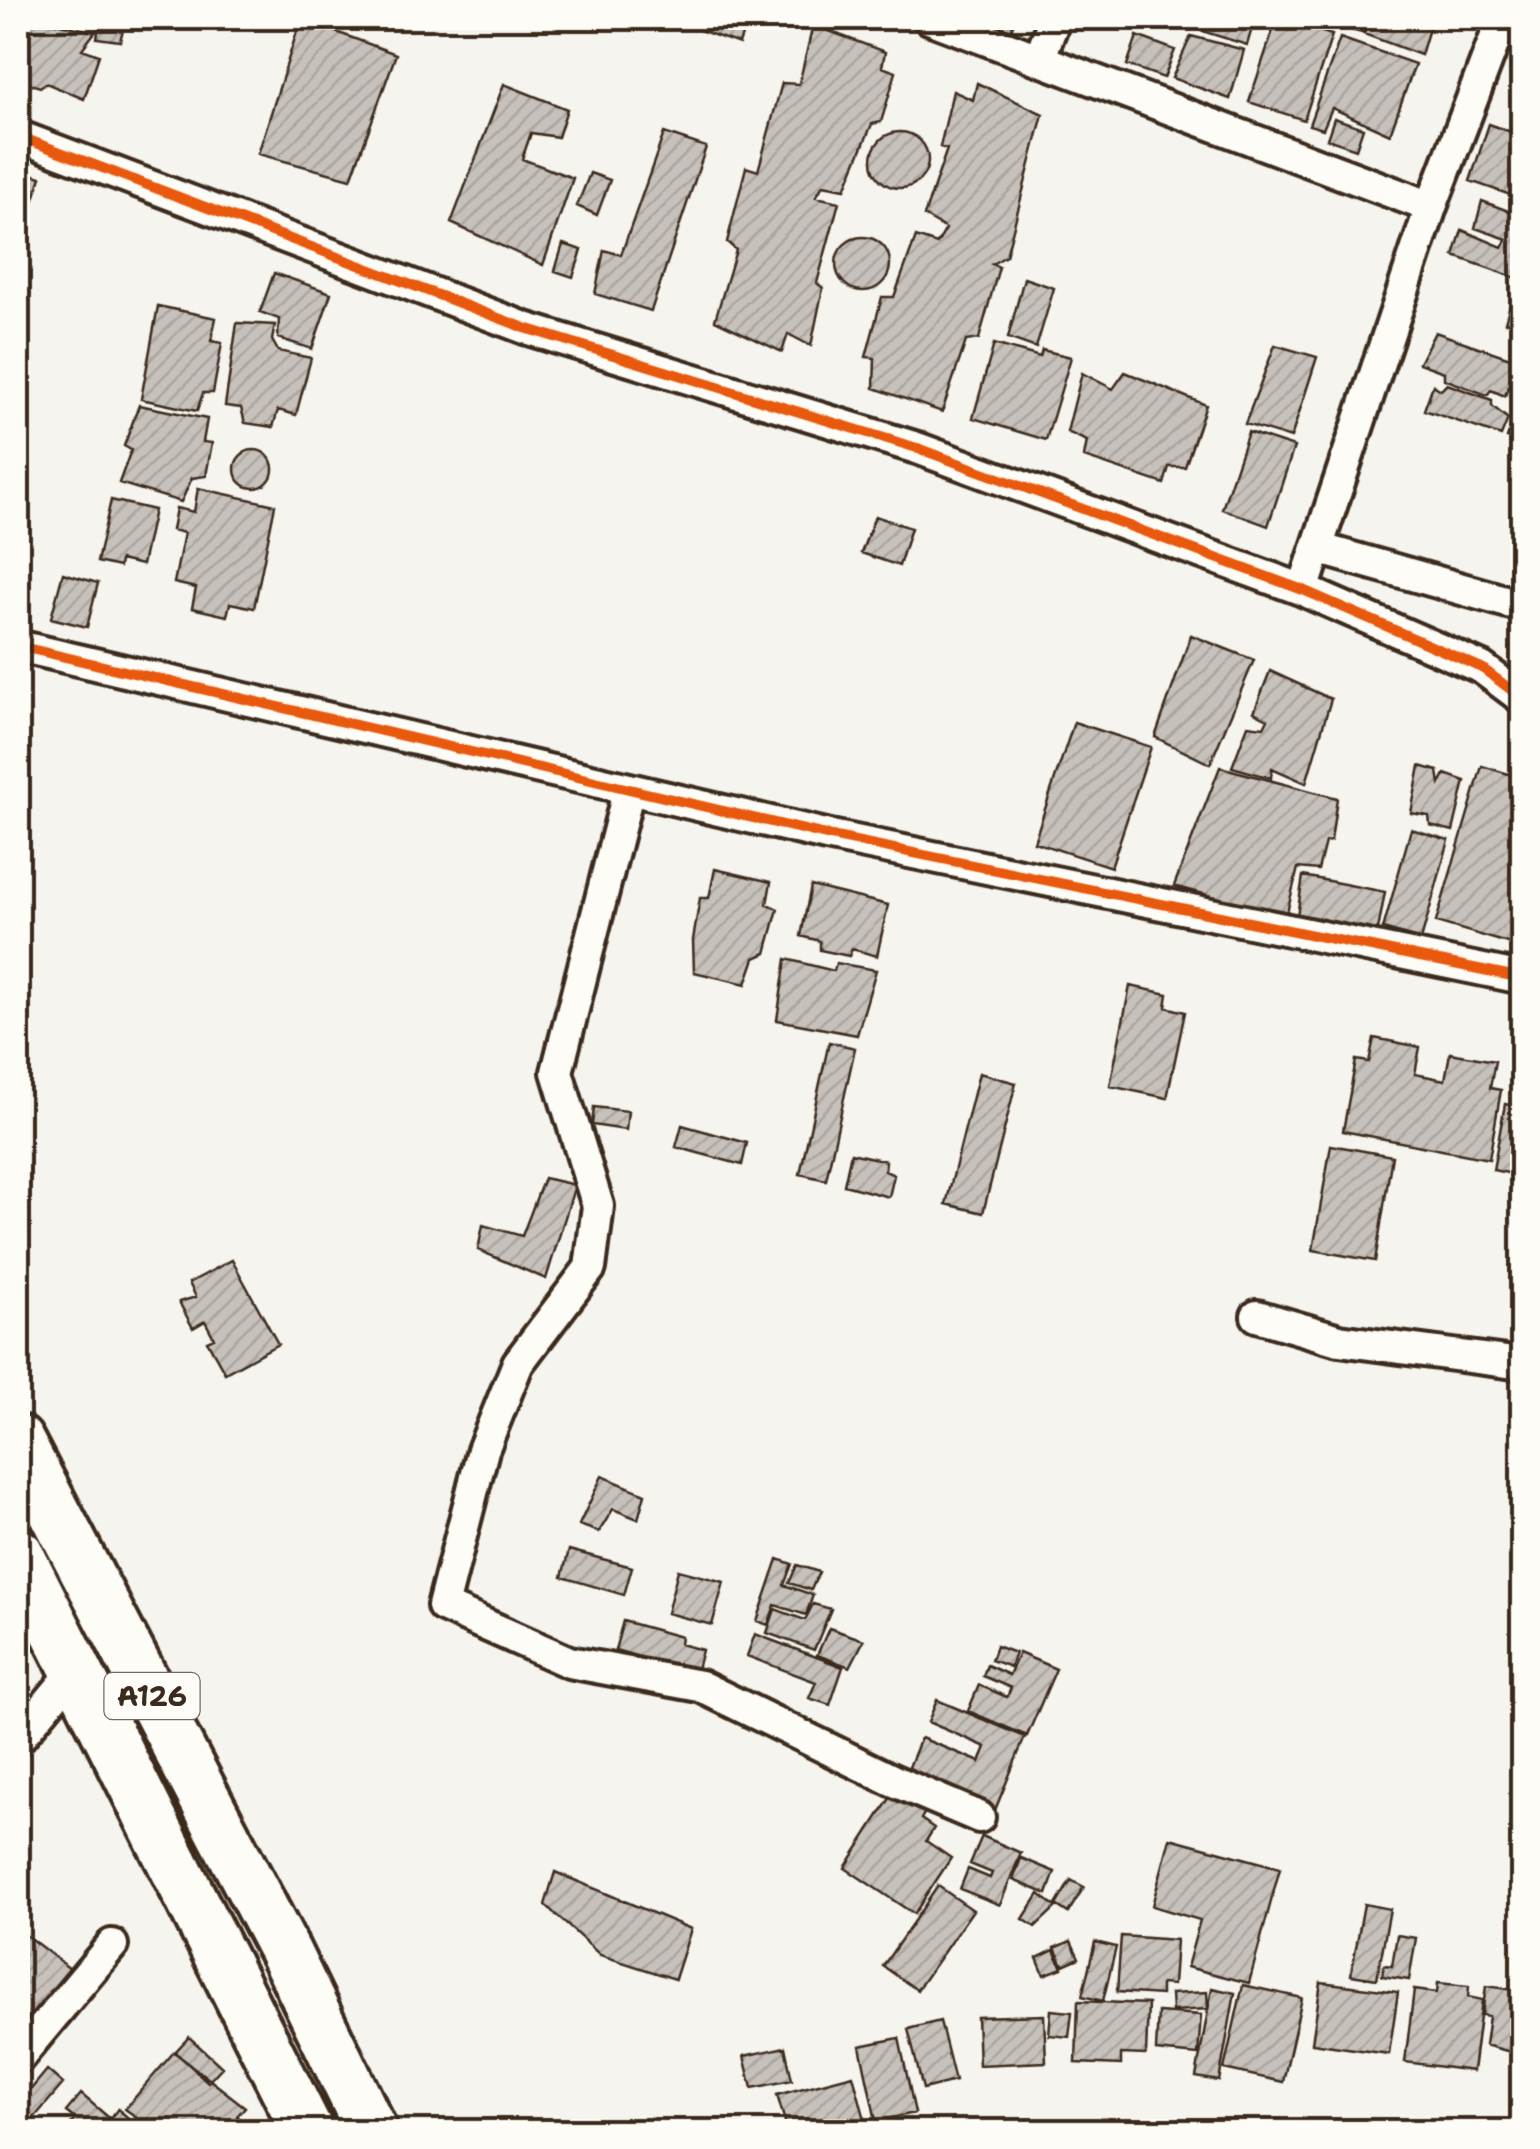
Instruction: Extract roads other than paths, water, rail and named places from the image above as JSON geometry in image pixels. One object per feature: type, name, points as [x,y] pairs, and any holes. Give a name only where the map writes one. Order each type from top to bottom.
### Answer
[{"type":"highway","name":"A126","points":[[18,1441],[285,1952],[372,2132]]},
{"type":"highway","name":"A126","points":[[18,1554],[308,2132]]},
{"type":"street","points":[[929,18],[1431,207]]},
{"type":"street","points":[[1039,59],[1055,18]]},
{"type":"street","points":[[1303,590],[1431,207],[1503,18]]},
{"type":"street","points":[[18,136],[526,328],[917,448],[1303,590],[1482,668],[1522,698]]},
{"type":"street","points":[[1317,548],[1522,606]]},
{"type":"street","points":[[18,646],[826,835],[1522,978]]},
{"type":"street","points":[[629,789],[556,1072],[598,1206],[590,1268],[518,1363],[483,1450],[443,1606],[570,1662],[700,1686],[892,1780],[979,1817]]},
{"type":"street","points":[[1257,1316],[1339,1340],[1522,1364]]},
{"type":"street","points":[[18,1739],[76,1670]]},
{"type":"street","points":[[18,2058],[112,1945]]}]
